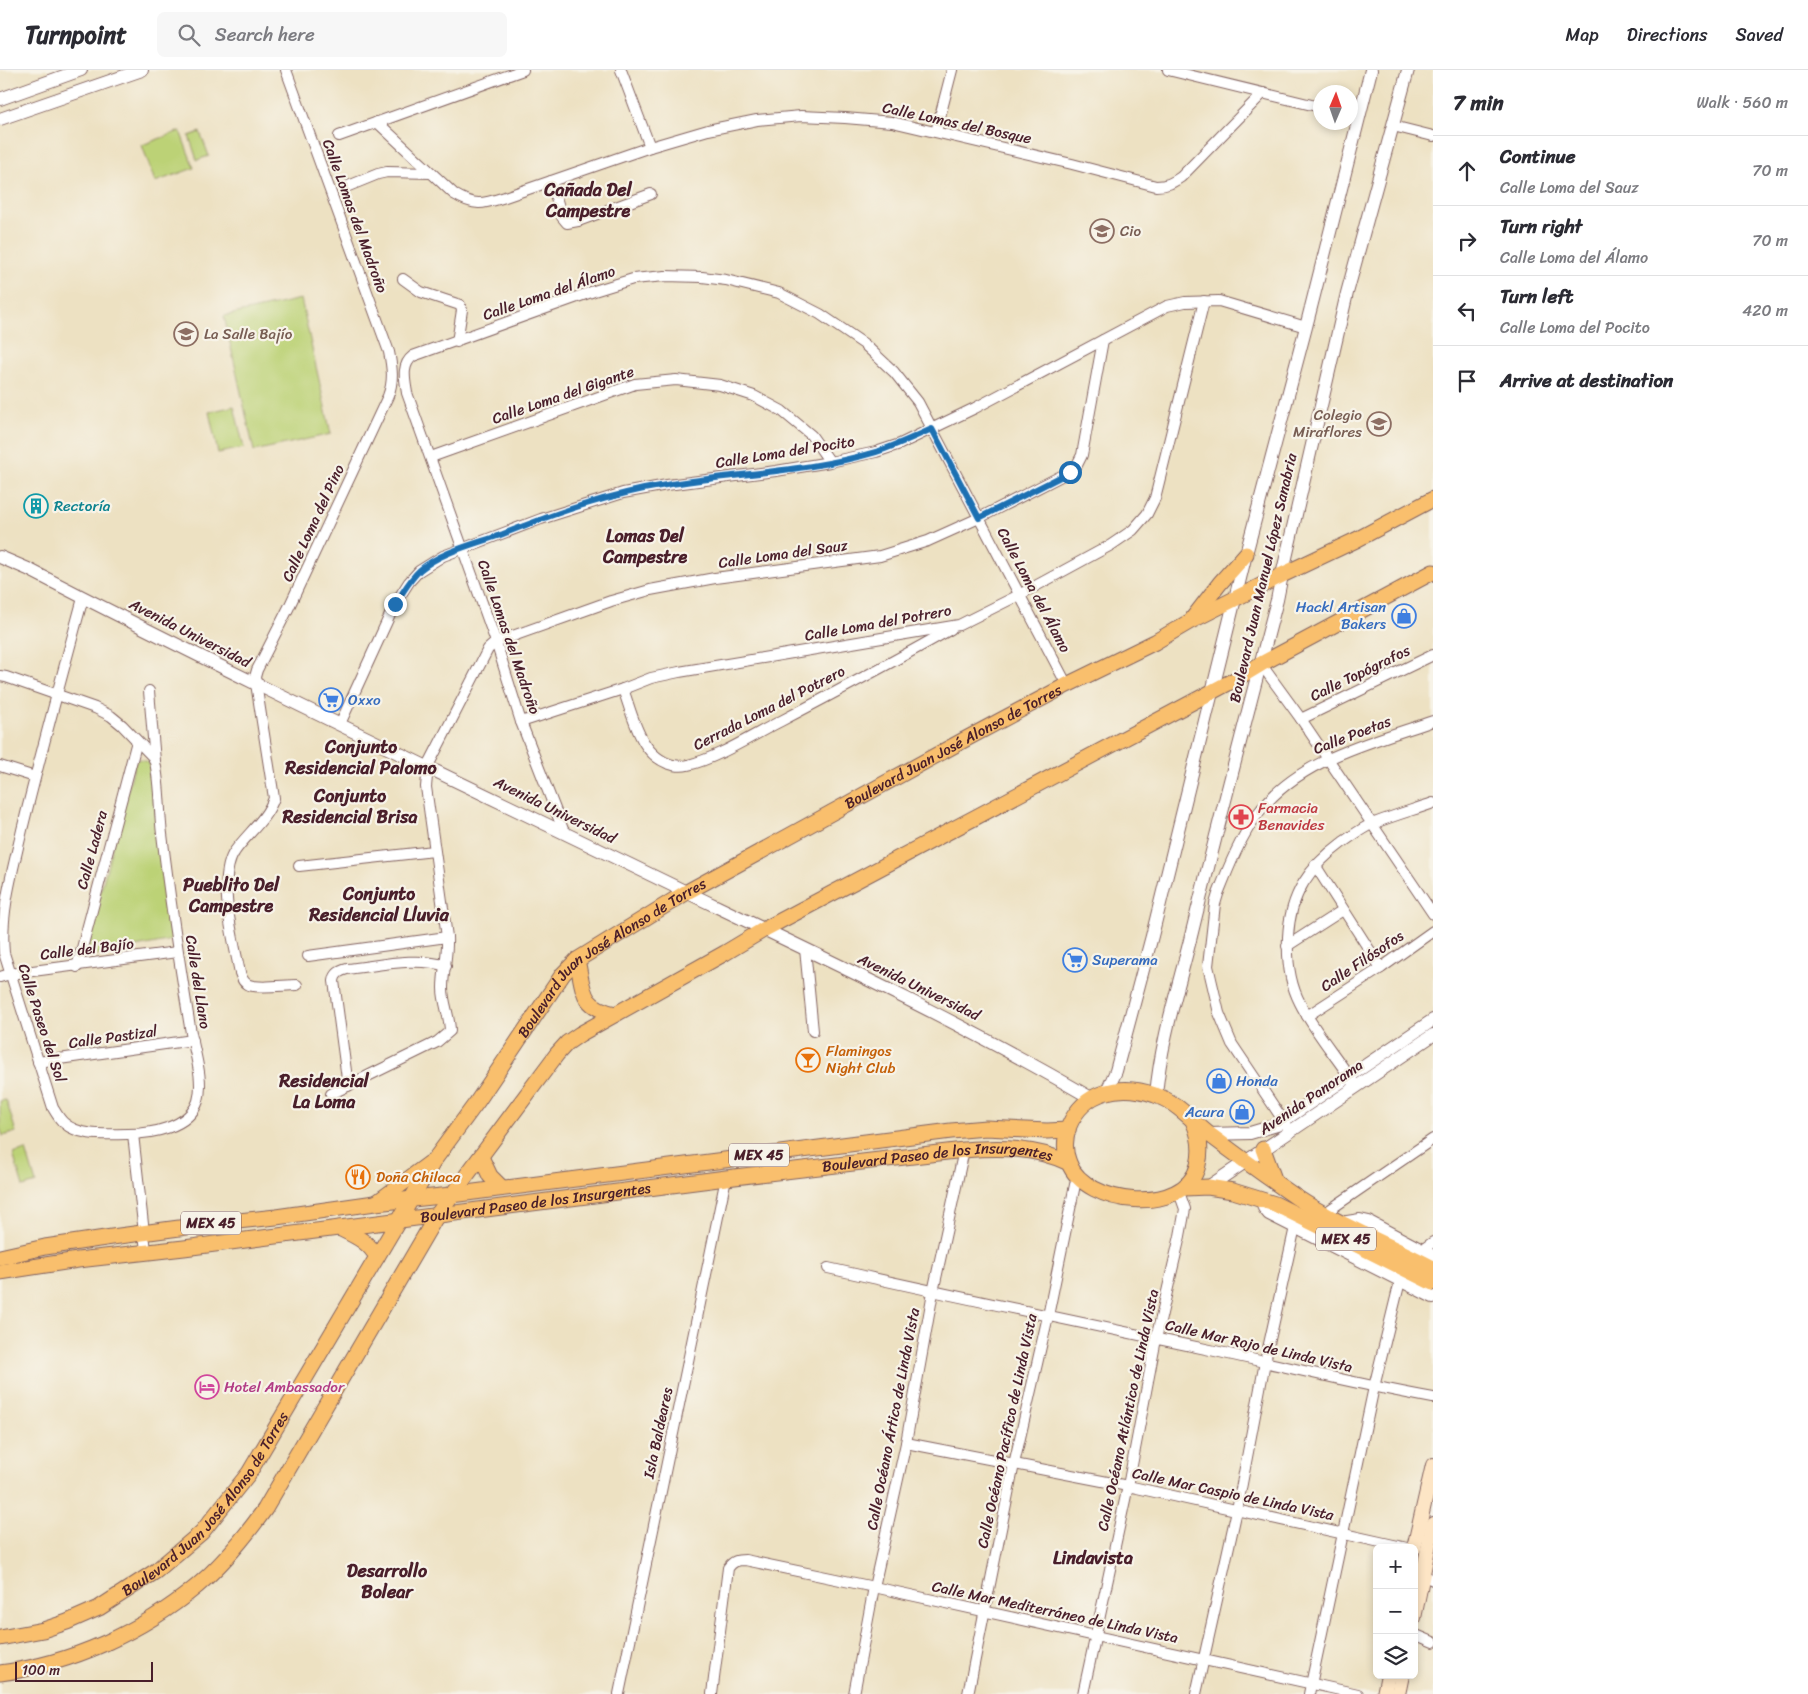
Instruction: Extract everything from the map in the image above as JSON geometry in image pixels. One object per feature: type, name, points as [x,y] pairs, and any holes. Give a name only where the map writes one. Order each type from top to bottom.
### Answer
[{"type":"main road","name":"Boulevard Juan José Alonso de Torres","points":[[0,1638],[43,1630],[99,1608],[156,1570],[202,1532],[248,1473],[435,1159],[477,1102],[563,974],[577,960],[687,892],[1067,685],[1155,642],[1282,575],[1356,540],[1433,499]]},
{"type":"main road","points":[[1190,622],[1220,583],[1246,554]]},
{"type":"main road","points":[[0,1673],[52,1662],[99,1645],[133,1629],[160,1613],[197,1586],[229,1555],[265,1509],[437,1215],[567,1043],[765,929],[1433,572]]},
{"type":"main road","points":[[577,960],[585,997],[606,1012],[616,1014]]},
{"type":"main road","points":[[1132,1091],[1156,1095],[1178,1107],[1193,1121],[1200,1139],[1200,1158],[1192,1180],[1182,1190],[1166,1197],[1153,1199],[1126,1199],[1098,1190],[1073,1169],[1066,1144],[1068,1130],[1078,1110],[1092,1098],[1107,1092],[1132,1091]]},
{"type":"main road","name":"MEX 45","points":[[1193,1121],[1299,1199],[1341,1223],[1433,1268]]},
{"type":"main road","name":"Boulevard Paseo de los Insurgentes","points":[[4,1254],[209,1224],[276,1218],[376,1203],[951,1131],[986,1128],[1047,1131],[1068,1130]]},
{"type":"main road","name":"Boulevard Paseo de los Insurgentes","points":[[0,1272],[78,1260],[726,1178],[964,1150],[1001,1147],[1029,1150],[1053,1155],[1073,1169]]},
{"type":"main road","points":[[1263,1149],[1275,1182]]},
{"type":"main road","points":[[481,1158],[490,1176],[502,1188]]},
{"type":"main road","points":[[376,1203],[435,1159]]},
{"type":"main road","name":"MEX 45","points":[[1182,1190],[1208,1187],[1233,1190],[1262,1199],[1433,1283]]},
{"type":"main road","points":[[339,1228],[362,1239],[370,1246],[377,1257]]},
{"type":"main road","points":[[1415,1544],[1429,1498],[1433,1465]]},
{"type":"main road","points":[[1418,1599],[1433,1524]]},
{"type":"main road","points":[[1384,1694],[1387,1679]]},
{"type":"main road","points":[[1398,1694],[1401,1679]]},
{"type":"street","points":[[0,99],[81,70]]},
{"type":"street","points":[[0,119],[142,70]]},
{"type":"street","name":"Calle Lomas del Madroño","points":[[286,70],[389,352],[392,373]]},
{"type":"street","points":[[339,136],[523,70]]},
{"type":"street","points":[[621,70],[650,147]]},
{"type":"street","points":[[936,132],[952,70]]},
{"type":"street","points":[[1168,70],[1313,105]]},
{"type":"street","name":"Boulevard Juan Manuel López Sanabria","points":[[1107,1092],[1116,1072],[1133,1010],[1246,554],[1371,70]]},
{"type":"street","name":"Boulevard Juan Manuel López Sanabria","points":[[1156,1095],[1157,1076],[1169,1019],[1277,600],[1347,293],[1408,70]]},
{"type":"street","name":"Calle Lomas del Bosque","points":[[377,122],[454,194],[476,204],[485,203],[650,147],[708,130],[757,120],[801,116],[892,122],[1072,164],[1156,186],[1163,186],[1181,177],[1263,93]]},
{"type":"street","points":[[1393,126],[1433,136]]},
{"type":"street","points":[[346,187],[388,172],[431,173]]},
{"type":"street","points":[[551,181],[562,218],[567,222],[578,221],[651,194]]},
{"type":"street","name":"Calle Loma del Álamo","points":[[406,364],[413,356],[457,342],[584,294],[633,279],[665,276],[702,277],[726,280],[778,293],[820,314],[864,344],[900,380],[918,402],[1067,685]]},
{"type":"street","points":[[403,279],[421,292],[439,300],[460,305],[462,310],[457,342]]},
{"type":"street","name":"Calle Loma del Potrero","points":[[521,722],[651,678],[959,625],[1111,545],[1134,530],[1147,514],[1155,498],[1204,301]]},
{"type":"street","name":"Calle Loma del Pocito","points":[[340,724],[395,604],[409,582],[419,571],[443,556],[557,513],[623,493],[667,484],[776,471],[876,452],[932,429],[975,408],[1167,306],[1185,302],[1219,301],[1306,326]]},
{"type":"street","name":"Calle Loma del Sauz","points":[[496,642],[612,601],[650,590],[714,578],[880,556],[928,541],[979,518],[1070,472],[1077,465],[1082,455],[1103,340]]},
{"type":"street","name":"Calle Lomas del Madroño","points":[[406,364],[405,380],[407,392],[496,642],[521,722],[564,832]]},
{"type":"street","name":"Calle Loma del Pino","points":[[254,683],[256,670],[289,607],[388,396],[392,386],[392,373]]},
{"type":"street","name":"Calle Loma del Gigante","points":[[430,457],[635,384],[676,380],[720,385],[754,396],[782,411],[811,435],[830,462]]},
{"type":"street","name":"Avenida Universidad","points":[[0,558],[28,569],[254,683],[765,929],[983,1037],[1092,1098]]},
{"type":"street","name":"Calle Paseo del Sol","points":[[83,598],[35,777],[2,920],[1,937],[5,976],[38,1062],[53,1108],[64,1123],[79,1131],[100,1134],[133,1134]]},
{"type":"street","name":"Cerrada Loma del Potrero","points":[[623,689],[641,738],[648,749],[661,760],[674,765],[687,765],[733,746],[959,625]]},
{"type":"street","points":[[898,636],[904,645],[904,656]]},
{"type":"street","points":[[331,1094],[438,1042],[447,1034],[450,1027],[444,1003],[443,986],[448,954],[447,937],[426,786],[428,766],[484,655],[496,642]]},
{"type":"street","name":"Calle Topógrafos","points":[[1301,718],[1433,655]]},
{"type":"street","points":[[1260,664],[1301,718],[1433,914]]},
{"type":"street","points":[[0,676],[95,708],[111,716],[122,724],[153,757],[155,762]]},
{"type":"street","points":[[254,683],[274,798],[268,810],[233,853],[227,868],[226,895],[243,982],[248,985],[297,985]]},
{"type":"street","name":"Calle del Llano","points":[[133,1134],[154,1132],[177,1124],[189,1115],[198,1102],[199,1093],[199,1079],[177,952],[161,831],[149,691]]},
{"type":"street","name":"Calle Poetas","points":[[1287,1126],[1232,1044],[1219,1013],[1208,966],[1215,904],[1218,894],[1246,832],[1259,811],[1291,781],[1304,771],[1327,759],[1433,721]]},
{"type":"street","name":"Calle Ladera","points":[[77,966],[137,741]]},
{"type":"street","points":[[0,766],[35,777]]},
{"type":"street","points":[[1353,1081],[1307,1016],[1294,989],[1287,946],[1294,901],[1300,887],[1315,865],[1332,850],[1371,824],[1433,802]]},
{"type":"street","points":[[300,866],[434,851]]},
{"type":"street","points":[[1315,865],[1381,968]]},
{"type":"street","points":[[1287,946],[1343,910]]},
{"type":"street","name":"Calle Filósofos","points":[[1307,1016],[1381,968],[1433,931]]},
{"type":"street","points":[[308,956],[447,937]]},
{"type":"street","points":[[805,949],[812,1031]]},
{"type":"street","name":"Calle del Bajío","points":[[5,976],[177,952]]},
{"type":"street","points":[[348,1086],[334,981],[336,975],[340,971],[347,969],[417,961],[432,962],[446,966]]},
{"type":"street","name":"Avenida Panorama","points":[[1208,1187],[1263,1149],[1287,1126],[1353,1081],[1433,1020]]},
{"type":"street","name":"Avenida Panorama","points":[[1353,1081],[1433,1035]]},
{"type":"street","name":"Calle Pastizal","points":[[38,1062],[192,1040]]},
{"type":"street","name":"Avenida Panorama","points":[[1209,1134],[1250,1133],[1277,1125],[1287,1126]]},
{"type":"street","points":[[133,1134],[146,1252]]},
{"type":"street","points":[[1325,1213],[1433,1139]]},
{"type":"street","name":"Calle Océano Ártico de Linda Vista","points":[[854,1694],[874,1587],[906,1443],[933,1292],[964,1150]]},
{"type":"street","name":"Calle Océano Pacífico de Linda Vista","points":[[968,1694],[1014,1464],[1048,1316],[1073,1169]]},
{"type":"street","name":"Isla Baldeares","points":[[619,1694],[726,1178]]},
{"type":"street","name":"Calle Océano Atlántico de Linda Vista","points":[[1083,1694],[1128,1486],[1156,1339],[1180,1236],[1185,1209],[1182,1190]]},
{"type":"street","points":[[1262,1199],[1264,1208],[1270,1214],[1433,1297]]},
{"type":"street","points":[[1341,1223],[1360,1220],[1369,1222],[1427,1253],[1433,1242]]},
{"type":"street","points":[[1196,1694],[1237,1510],[1265,1362],[1295,1227]]},
{"type":"street","name":"Calle Mar Rojo de Linda Vista","points":[[828,1268],[1374,1387],[1433,1398]]},
{"type":"street","points":[[1309,1694],[1374,1387],[1400,1281]]},
{"type":"street","name":"Calle Mar Caspio de Linda Vista","points":[[906,1443],[1128,1486],[1389,1544]]},
{"type":"street","name":"Calle Mar Mediterráneo de Linda Vista","points":[[712,1694],[728,1568],[738,1560],[874,1587],[1311,1682],[1358,1694]]},
{"type":"street","points":[[1418,1636],[1433,1642]]},
{"type":"green space","points":[[180,131],[194,168],[155,182],[142,145]]},
{"type":"green space","points":[[200,132],[209,156],[197,160],[189,136]]},
{"type":"green space","points":[[301,299],[331,434],[254,451],[224,316]]},
{"type":"green space","points":[[234,406],[244,448],[218,453],[209,412]]},
{"type":"green space","points":[[138,759],[149,762],[172,940],[83,957],[135,763]]},
{"type":"green space","points":[[6,1100],[16,1132],[3,1136],[0,1128],[0,1101]]},
{"type":"green space","points":[[26,1150],[36,1183],[23,1187],[13,1154]]},
{"type":"place","name":"Cio","points":[[1102,231]]},
{"type":"place","name":"La Salle Bajío","points":[[186,334]]},
{"type":"place","name":"Colegio Miraflores","points":[[1379,424]]},
{"type":"place","name":"Rectoría","points":[[36,506]]},
{"type":"place","name":"Hackl Artisan Bakers","points":[[1404,616]]},
{"type":"place","name":"Oxxo","points":[[331,700]]},
{"type":"place","name":"Farmacia Benavides","points":[[1241,817]]},
{"type":"place","name":"Superama","points":[[1075,960]]},
{"type":"place","name":"Flamingos Night Club","points":[[808,1060]]},
{"type":"place","name":"Honda","points":[[1219,1081]]},
{"type":"place","name":"Acura","points":[[1242,1112]]},
{"type":"place","name":"Doña Chilaca","points":[[358,1177]]},
{"type":"place","name":"Hotel Ambassador","points":[[207,1387]]},
{"type":"district","name":"Cañada Del Campestre","points":[[588,200]]},
{"type":"district","name":"Lomas Del Campestre","points":[[645,546]]},
{"type":"district","name":"Conjunto Residencial Palomo","points":[[361,758]]},
{"type":"district","name":"Conjunto Residencial Brisa","points":[[350,806]]},
{"type":"district","name":"Pueblito Del Campestre","points":[[231,895]]},
{"type":"district","name":"Conjunto Residencial Lluvia","points":[[379,904]]},
{"type":"district","name":"Residencial La Loma","points":[[324,1091]]},
{"type":"district","name":"Lindavista","points":[[1093,1558]]},
{"type":"district","name":"Desarrollo Bolear","points":[[387,1581]]},
{"type":"route","points":[[395,604],[409,582],[419,571],[443,556],[590,502],[667,484],[776,471],[830,462],[876,452],[900,444],[932,429],[979,518],[1070,472]]}]
